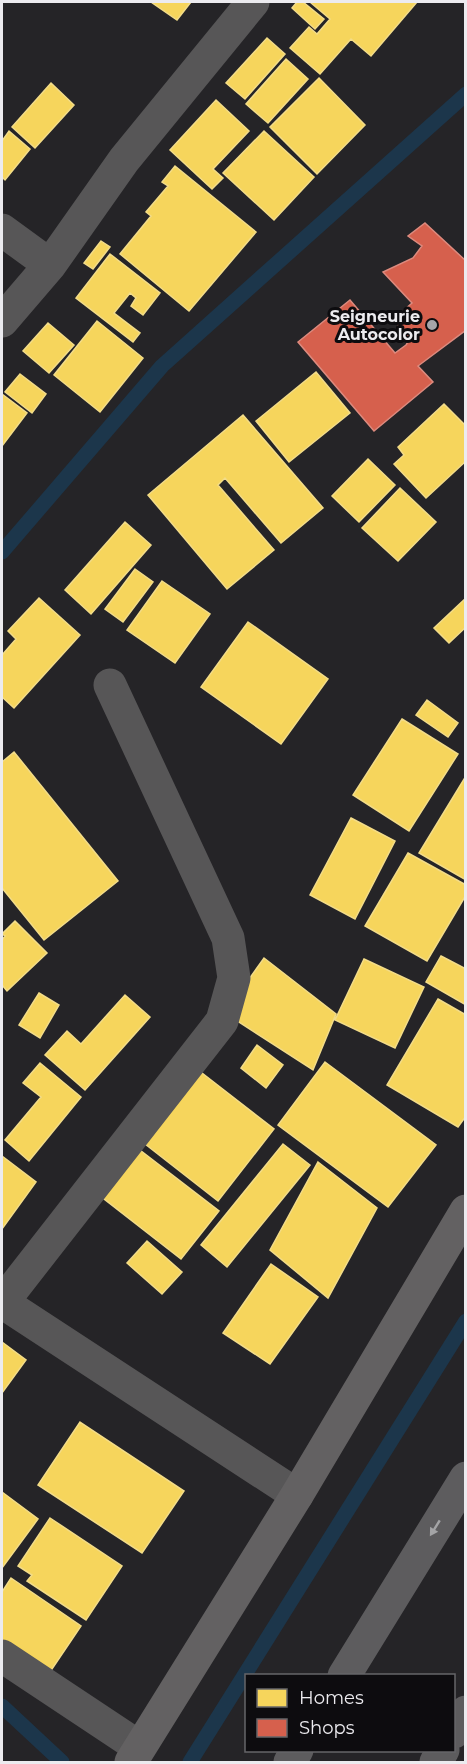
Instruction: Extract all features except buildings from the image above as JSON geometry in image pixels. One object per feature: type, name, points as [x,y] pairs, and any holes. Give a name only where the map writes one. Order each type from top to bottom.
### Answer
[{"type":"highway","points":[[345,1674],[465,1478]]},
{"type":"highway","points":[[455,1729],[465,1712]]},
{"type":"street","points":[[2,321],[50,265],[124,160],[253,2]]},
{"type":"street","points":[[2,230],[50,265]]},
{"type":"street","points":[[110,685],[228,939],[234,978],[222,1021],[2,1302],[297,1495]]},
{"type":"street","points":[[2,1656],[135,1755],[297,1495],[465,1211]]},
{"type":"waterway","points":[[2,552],[162,366],[466,94]]},
{"type":"waterway","points":[[245,1674],[466,1321]]},
{"type":"waterway","points":[[190,1762],[245,1674]]},
{"type":"waterway","points":[[2,1706],[62,1762]]},
{"type":"place","name":"Seigneurie Autocolor","points":[[432,325]]}]
